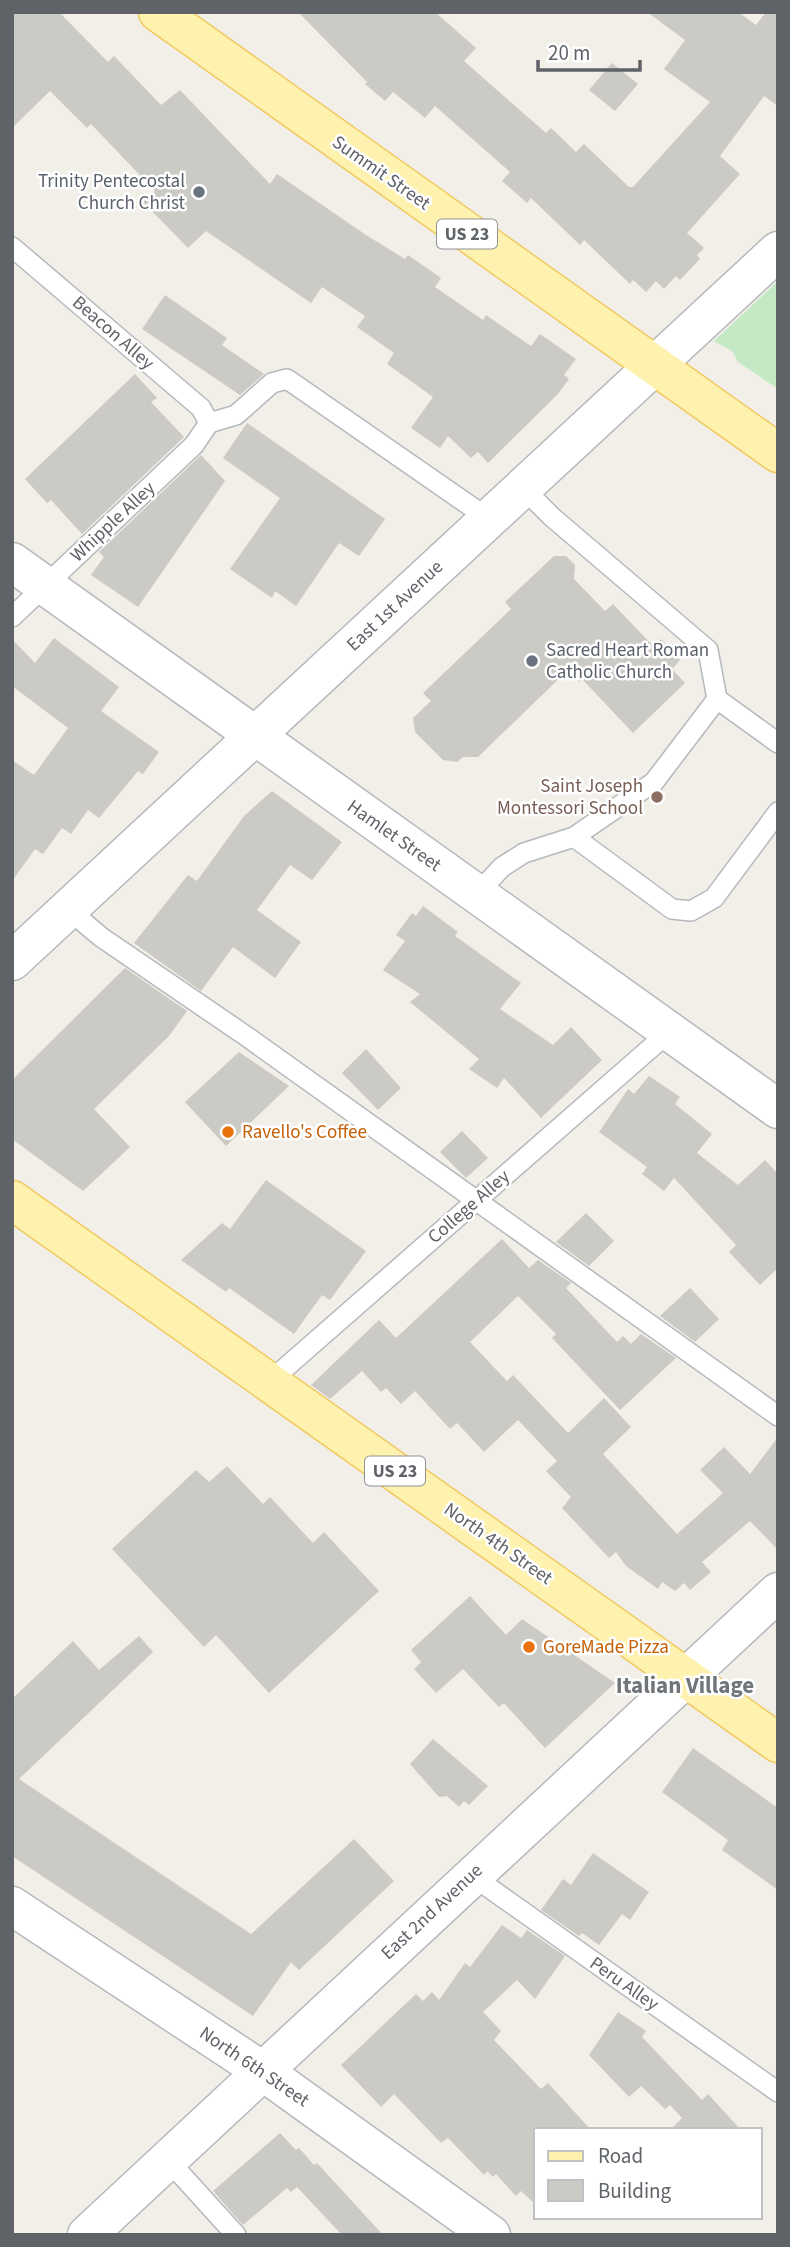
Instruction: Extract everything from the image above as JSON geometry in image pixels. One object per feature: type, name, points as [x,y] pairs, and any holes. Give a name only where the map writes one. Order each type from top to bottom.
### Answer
[{"type":"main road","name":"Summit Street","points":[[158,12],[778,453]]},
{"type":"main road","name":"North 4th Street","points":[[12,1200],[778,1743]]},
{"type":"street","name":"East 1st Avenue","points":[[12,961],[778,251]]},
{"type":"street","name":"Hamlet Street","points":[[12,562],[778,1109]]},
{"type":"street","name":"East 2nd Avenue","points":[[87,2235],[261,2070],[778,1592]]},
{"type":"street","name":"North 6th Street","points":[[12,1906],[261,2070],[491,2235]]},
{"type":"lane","name":"Beacon Alley","points":[[12,247],[201,408],[209,423]]},
{"type":"lane","points":[[209,423],[236,415],[272,383],[288,379],[489,519]]},
{"type":"lane","name":"Whipple Alley","points":[[12,617],[194,446],[209,423]]},
{"type":"lane","points":[[523,488],[552,517],[708,650],[717,699],[778,743]]},
{"type":"lane","points":[[476,895],[502,867],[524,853],[574,837],[654,782],[717,699]]},
{"type":"lane","points":[[574,837],[672,909],[691,911],[714,898],[778,812]]},
{"type":"lane","points":[[68,910],[101,937],[236,1029],[778,1416]]},
{"type":"lane","name":"College Alley","points":[[269,1382],[669,1032]]},
{"type":"lane","name":"Peru Alley","points":[[471,1875],[778,2092]]},
{"type":"lane","points":[[167,2160],[236,2235]]},
{"type":"green space","points":[[778,281],[778,389],[738,362],[732,351],[714,341]]},
{"type":"building","points":[[12,12],[59,12],[108,62],[114,56],[161,105],[180,90],[270,184],[277,174],[366,235],[405,259],[408,255],[441,278],[435,287],[483,320],[486,315],[531,346],[540,334],[576,359],[564,375],[569,379],[558,394],[488,463],[478,452],[471,458],[448,436],[440,448],[411,428],[433,397],[387,364],[394,353],[357,327],[365,316],[322,287],[311,303],[206,231],[188,248],[143,202],[155,191],[91,124],[87,128],[50,91],[12,128]]},
{"type":"building","points":[[298,12],[435,12],[476,48],[464,61],[546,133],[551,128],[576,152],[584,144],[629,187],[633,187],[710,102],[664,69],[685,40],[647,12],[738,12],[756,25],[766,12],[778,12],[778,106],[764,96],[720,156],[740,174],[687,233],[704,248],[697,255],[700,259],[680,280],[676,276],[664,289],[656,281],[646,292],[633,280],[630,284],[584,240],[580,245],[531,198],[527,203],[502,181],[510,172],[435,106],[425,118],[393,92],[385,101],[365,84],[367,82]]},
{"type":"building","points":[[612,63],[638,84],[615,111],[589,90]]},
{"type":"building","points":[[165,295],[227,338],[222,345],[264,374],[240,395],[142,329]]},
{"type":"building","points":[[135,374],[157,398],[151,402],[184,437],[82,534],[51,500],[47,503],[25,479]]},
{"type":"building","points":[[247,423],[385,519],[359,556],[339,543],[296,606],[275,591],[272,598],[230,569],[280,498],[223,458]]},
{"type":"building","points":[[201,455],[225,481],[138,607],[91,575],[104,557],[99,552]]},
{"type":"building","name":"Sacred Heart Roman Catholic Church","points":[[554,556],[566,556],[575,565],[574,579],[605,611],[613,604],[653,646],[661,639],[680,660],[672,669],[685,683],[633,733],[582,679],[580,682],[568,670],[478,757],[463,757],[457,762],[443,760],[415,732],[413,718],[431,701],[423,693],[511,609],[505,602]]},
{"type":"building","points":[[54,638],[119,687],[101,711],[159,752],[143,774],[138,771],[99,818],[88,810],[71,834],[62,828],[43,854],[35,849],[12,881],[12,760],[34,775],[68,728],[12,686],[12,639],[35,663]]},
{"type":"building","points":[[272,791],[342,842],[312,880],[290,865],[257,910],[301,942],[275,978],[233,947],[201,991],[134,943],[188,875],[197,881],[244,816]]},
{"type":"building","points":[[423,906],[458,932],[455,936],[521,983],[500,1009],[553,1045],[571,1027],[602,1060],[541,1118],[504,1078],[497,1088],[469,1069],[479,1059],[410,1002],[420,994],[383,970],[405,941],[396,935],[412,913],[416,916]]},
{"type":"building","points":[[125,968],[187,1011],[169,1036],[94,1109],[130,1147],[83,1191],[12,1139],[12,1080]]},
{"type":"building","points":[[366,1049],[401,1088],[378,1110],[342,1073]]},
{"type":"building","points":[[239,1052],[289,1086],[226,1146],[185,1102]]},
{"type":"building","points":[[649,1076],[680,1097],[675,1104],[712,1134],[697,1153],[738,1185],[765,1160],[778,1174],[778,1268],[760,1285],[729,1252],[736,1245],[674,1178],[664,1191],[642,1174],[647,1167],[599,1132],[628,1089],[634,1094]]},
{"type":"building","points":[[462,1131],[488,1158],[466,1178],[440,1152]]},
{"type":"building","points":[[266,1180],[366,1251],[330,1300],[322,1295],[294,1334],[229,1288],[226,1292],[181,1260],[222,1223],[230,1229]]},
{"type":"building","points":[[586,1213],[614,1241],[589,1266],[556,1242]]},
{"type":"building","points":[[502,1239],[529,1268],[538,1260],[571,1283],[566,1288],[617,1342],[623,1336],[631,1344],[641,1334],[676,1358],[620,1410],[552,1338],[556,1334],[518,1296],[470,1342],[507,1381],[513,1375],[568,1433],[604,1398],[631,1427],[603,1454],[677,1534],[723,1493],[700,1470],[724,1447],[750,1474],[778,1437],[778,1550],[750,1521],[702,1562],[711,1572],[690,1590],[684,1583],[675,1591],[662,1582],[658,1589],[626,1566],[616,1552],[609,1558],[562,1508],[571,1497],[546,1471],[557,1461],[518,1420],[484,1452],[457,1423],[450,1429],[415,1391],[401,1404],[386,1388],[381,1392],[362,1371],[330,1399],[311,1385],[379,1320],[396,1338]]},
{"type":"building","points":[[690,1288],[719,1319],[695,1342],[660,1316]]},
{"type":"building","points":[[227,1466],[263,1504],[270,1497],[313,1543],[324,1532],[379,1591],[269,1693],[216,1635],[204,1647],[112,1549],[196,1470],[209,1482]]},
{"type":"building","points":[[470,1596],[506,1635],[522,1619],[615,1683],[545,1748],[504,1703],[499,1707],[463,1669],[436,1693],[414,1669],[421,1662],[411,1650]]},
{"type":"building","points":[[139,1636],[153,1652],[19,1779],[251,1934],[354,1839],[394,1881],[299,1970],[291,1962],[253,2016],[12,1856],[12,1699],[73,1641],[99,1670]]},
{"type":"building","points":[[433,1739],[488,1786],[469,1805],[464,1801],[459,1807],[447,1796],[439,1797],[410,1764]]},
{"type":"building","points":[[693,1748],[778,1808],[778,1890],[722,1850],[728,1840],[662,1792]]},
{"type":"building","points":[[593,1853],[649,1892],[630,1920],[622,1914],[599,1945],[582,1933],[579,1936],[541,1910],[563,1879],[571,1885]]},
{"type":"building","points":[[502,1925],[521,1938],[527,1930],[565,1956],[535,1999],[517,1980],[483,2012],[501,2031],[494,2040],[541,2089],[548,2083],[589,2128],[534,2128],[534,2203],[521,2191],[516,2196],[496,2174],[493,2177],[487,2171],[484,2175],[448,2138],[441,2143],[394,2094],[381,2107],[341,2065],[416,1994],[423,2001],[432,1992],[439,2000],[465,1963],[470,1967]]},
{"type":"building","points":[[618,2012],[646,2031],[642,2037],[702,2100],[708,2094],[739,2128],[672,2128],[682,2118],[670,2105],[665,2109],[641,2086],[629,2097],[589,2055]]},
{"type":"building","points":[[280,2133],[314,2165],[317,2163],[383,2235],[342,2235],[297,2187],[291,2192],[287,2188],[243,2225],[213,2191]]},
{"type":"place","name":"Trinity Pentecostal Church Christ","points":[[199,192]]},
{"type":"place","name":"Sacred Heart Roman Catholic Church","points":[[532,661]]},
{"type":"place","name":"Saint Joseph Montessori School","points":[[657,797]]},
{"type":"place","name":"Ravello's Coffee","points":[[228,1132]]},
{"type":"place","name":"GoreMade Pizza","points":[[529,1647]]},
{"type":"district","name":"Italian Village","points":[[685,1685]]}]
